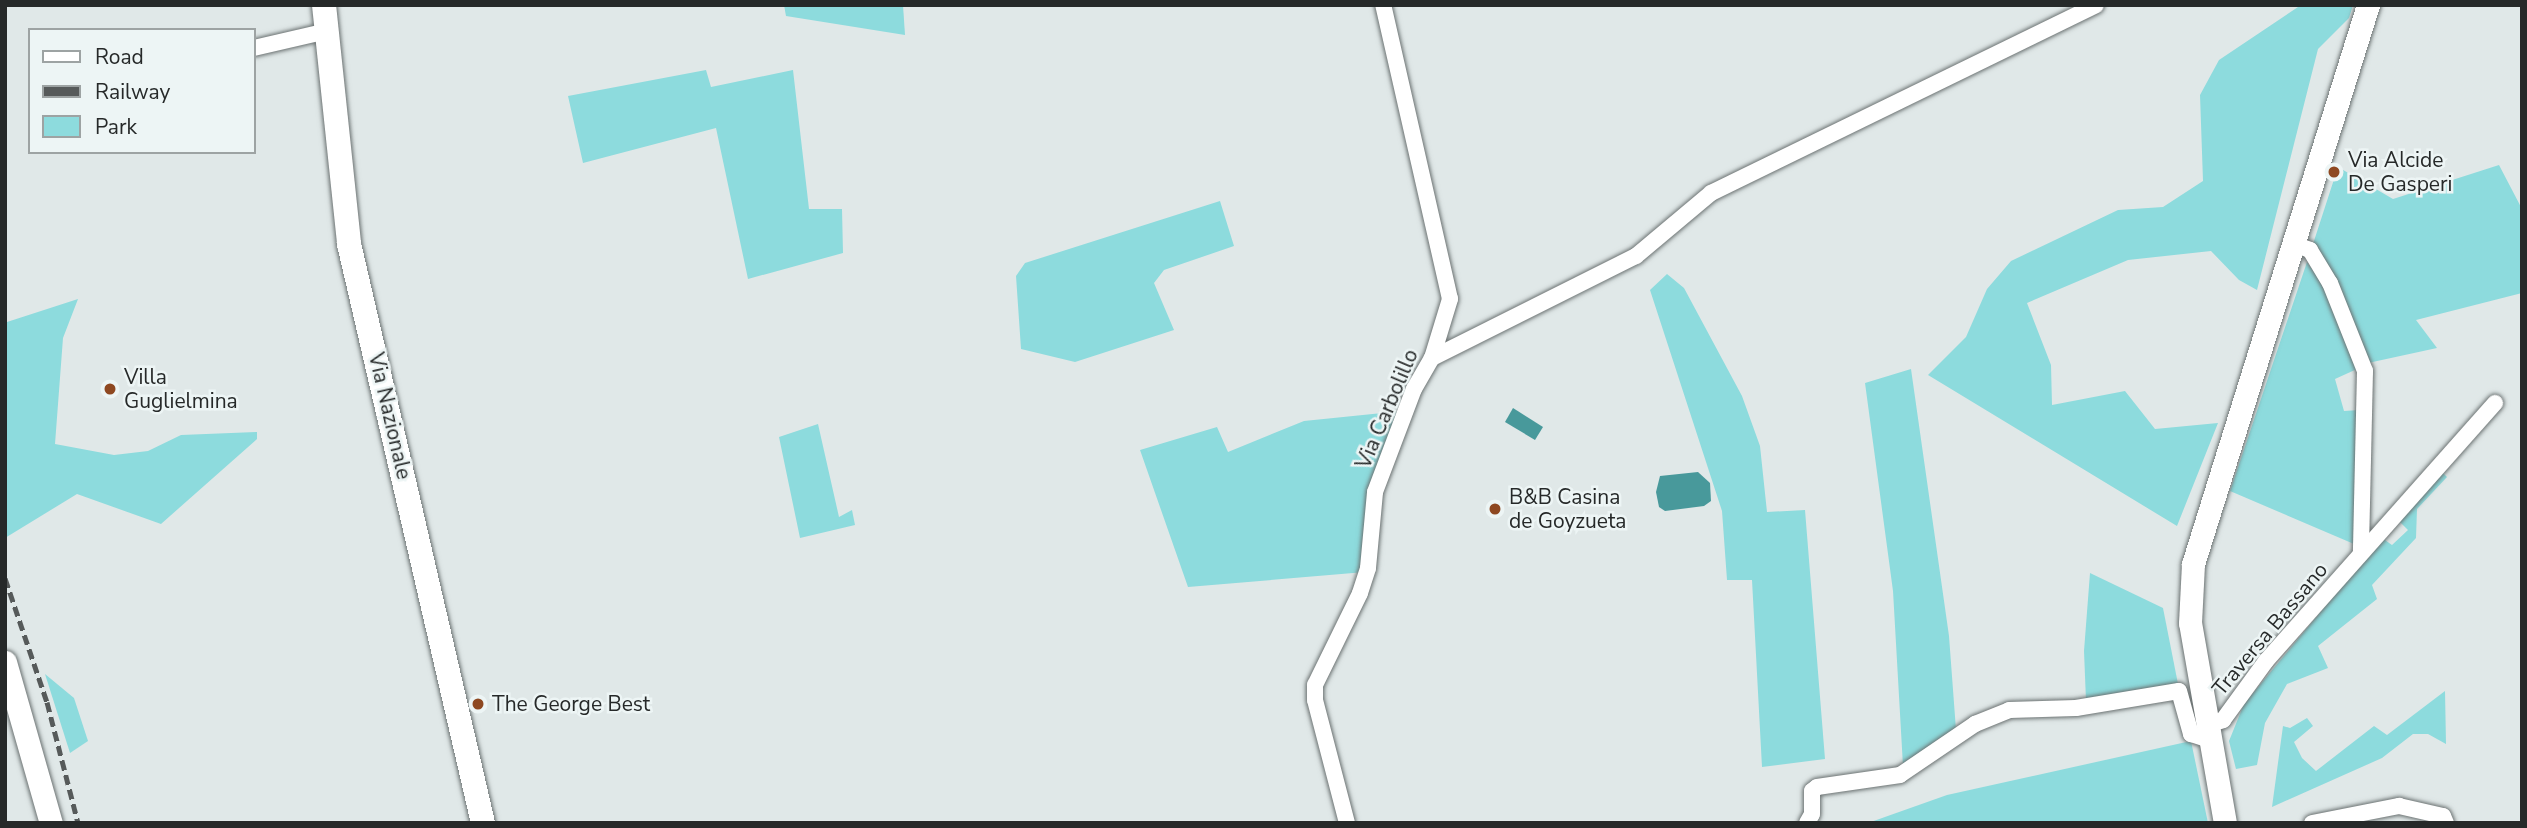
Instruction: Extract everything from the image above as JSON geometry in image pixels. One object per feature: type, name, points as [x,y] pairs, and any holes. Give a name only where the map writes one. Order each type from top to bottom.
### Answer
[{"type":"main road","name":"Via Nazionale","points":[[324,5],[349,244],[483,823]]},
{"type":"street","name":"Via Carbolillo","points":[[1347,823],[1315,700],[1315,685],[1360,593],[1368,568],[1375,492],[1414,389],[1432,358],[1450,299],[1382,5]]},
{"type":"street","points":[[1432,358],[1636,256],[1711,194],[2096,5]]},
{"type":"street","points":[[2225,823],[2190,623],[2193,564],[2368,5]]},
{"type":"street","points":[[256,48],[327,31]]},
{"type":"street","points":[[2293,244],[2310,250],[2330,283],[2365,371],[2361,553]]},
{"type":"street","name":"Traversa Bassano","points":[[2209,732],[2223,720],[2266,661],[2495,403]]},
{"type":"street","points":[[5,662],[51,823]]},
{"type":"street","points":[[1807,823],[1812,814],[1812,791],[1817,787],[1900,775],[1975,724],[2009,710],[2076,708],[2179,691],[2191,734],[2209,732]]},
{"type":"street","points":[[2312,823],[2399,807],[2443,817],[2446,823]]},
{"type":"green space","points":[[784,5],[903,5],[905,35],[786,16]]},
{"type":"green space","points":[[2301,5],[2353,5],[2349,18],[2318,49],[2257,290],[2239,280],[2211,251],[2128,260],[2027,303],[2051,365],[2052,405],[2125,391],[2155,429],[2218,423],[2177,526],[1928,375],[1966,337],[1987,289],[2011,261],[2118,210],[2163,207],[2203,181],[2200,95],[2219,60]]},
{"type":"green space","points":[[706,70],[711,87],[793,70],[809,209],[842,209],[843,253],[748,279],[716,128],[583,163],[568,96]]},
{"type":"green space","points":[[2499,165],[2522,209],[2522,293],[2416,320],[2437,348],[2368,363],[2313,244],[2338,167],[2393,199]]},
{"type":"green space","points":[[1220,201],[1234,246],[1164,270],[1154,283],[1174,330],[1075,362],[1021,349],[1016,276],[1025,263]]},
{"type":"green space","points":[[2307,262],[2324,286],[2357,369],[2335,379],[2344,411],[2360,410],[2354,544],[2230,491]]},
{"type":"green space","points":[[1667,274],[1684,288],[1742,396],[1760,446],[1767,512],[1805,510],[1825,759],[1762,767],[1752,580],[1727,580],[1722,511],[1650,290]]},
{"type":"green space","points":[[78,299],[63,338],[55,444],[114,455],[148,451],[181,435],[257,432],[257,439],[161,524],[77,494],[5,538],[5,318],[7,322]]},
{"type":"green space","points":[[1911,369],[1949,636],[1956,730],[1903,766],[1893,591],[1865,383]]},
{"type":"green space","points":[[1402,411],[1373,484],[1365,572],[1188,587],[1140,450],[1217,427],[1228,452],[1304,421]]},
{"type":"green space","points":[[818,424],[839,517],[852,510],[855,525],[800,538],[779,437]]},
{"type":"green space","points":[[2442,472],[2447,477],[2417,509],[2416,538],[2372,585],[2377,599],[2318,646],[2328,668],[2287,684],[2265,723],[2257,765],[2236,769],[2229,741],[2244,704],[2382,538],[2392,545],[2408,530],[2399,521]]},
{"type":"green space","points":[[2090,573],[2163,608],[2178,684],[2086,701],[2084,651]]},
{"type":"green space","points":[[45,674],[74,698],[88,741],[70,753]]},
{"type":"green space","points":[[2445,691],[2446,744],[2428,734],[2413,734],[2382,758],[2272,807],[2283,726],[2290,728],[2307,718],[2313,726],[2294,742],[2302,758],[2316,771],[2374,726],[2387,735]]},
{"type":"green space","points":[[2191,741],[2208,823],[1868,823],[1947,795]]},
{"type":"shaded area","points":[[1513,408],[1543,427],[1535,440],[1505,422]]},
{"type":"shaded area","points":[[1698,472],[1710,483],[1711,501],[1704,506],[1665,511],[1659,507],[1656,492],[1660,476]]},
{"type":"railway","points":[[5,578],[47,702],[78,823]]},
{"type":"place","name":"Via Alcide De Gasperi","points":[[2334,172]]},
{"type":"place","name":"Villa Guglielmina","points":[[110,389]]},
{"type":"place","name":"B&B Casina de Goyzueta","points":[[1495,509]]},
{"type":"place","name":"The George Best","points":[[478,704]]}]
